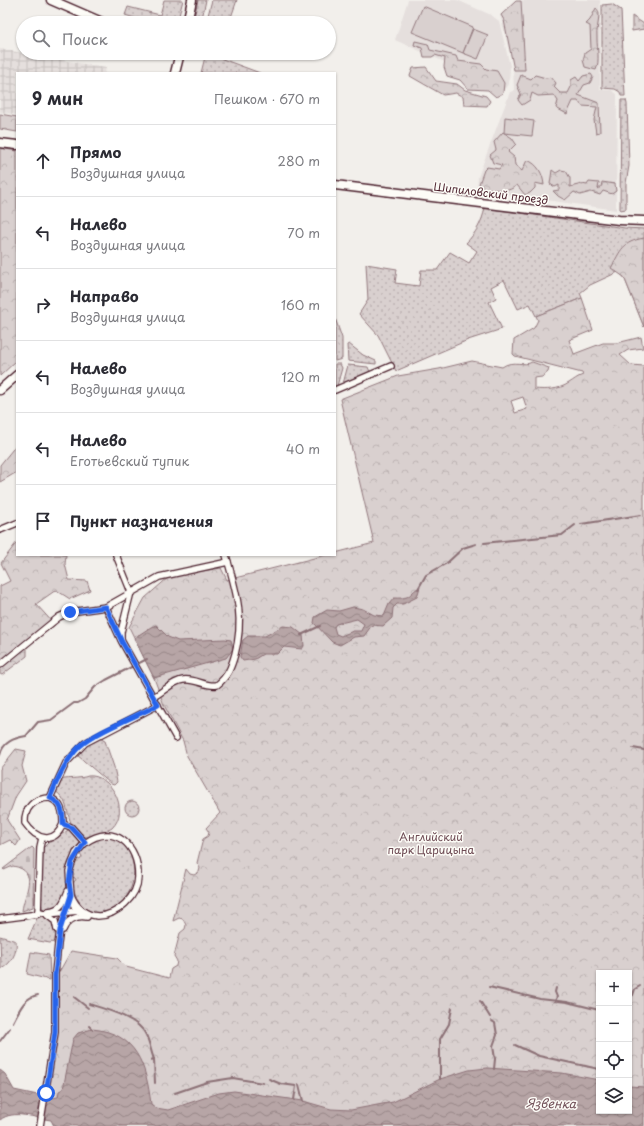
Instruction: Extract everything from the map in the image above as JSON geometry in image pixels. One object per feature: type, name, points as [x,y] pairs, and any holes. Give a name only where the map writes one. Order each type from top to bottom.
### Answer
[{"type":"main road","points":[[51,0],[88,16]]},
{"type":"main road","points":[[189,16],[192,0]]},
{"type":"main road","points":[[175,72],[178,60]]},
{"type":"main road","points":[[0,143],[16,145]]},
{"type":"main road","name":"Шипиловский проезд","points":[[336,185],[614,219],[644,221]]},
{"type":"main road","points":[[0,390],[16,377]]},
{"type":"street","points":[[336,390],[391,366]]},
{"type":"street","points":[[0,530],[16,523]]},
{"type":"street","points":[[116,556],[131,592],[121,632],[121,642]]},
{"type":"street","points":[[153,696],[182,680],[189,680],[209,686],[217,686],[230,671],[240,639],[240,615],[233,573],[226,556]]},
{"type":"street","points":[[0,665],[59,617],[70,612],[106,607],[159,577],[228,562]]},
{"type":"street","points":[[106,607],[121,642],[176,738]]},
{"type":"street","points":[[50,798],[60,773],[85,742],[158,705]]},
{"type":"street","points":[[50,798],[60,805],[63,813],[63,824],[54,836],[42,838],[30,831],[25,824],[24,816],[31,804],[37,800],[50,798]]},
{"type":"street","points":[[63,824],[71,827],[85,842]]},
{"type":"street","points":[[40,1126],[47,1092],[55,1032],[55,975],[60,930],[66,912],[71,897],[69,882],[72,862],[85,842],[100,835],[106,834],[120,837],[125,840],[132,853],[138,877],[133,892],[117,911],[104,916],[96,916],[80,911],[66,912],[47,914]]},
{"type":"street","points":[[0,920],[38,914],[40,847],[42,838]]},
{"type":"street","points":[[47,914],[48,911],[58,909],[62,906],[68,891],[80,911],[87,917],[79,916],[72,919],[63,930],[60,930]]},
{"type":"street","points":[[38,911],[47,914],[55,921],[58,930],[60,930]]},
{"type":"shaded area","points":[[408,0],[457,0],[491,15],[499,21],[510,66],[509,84],[506,89],[395,40]]},
{"type":"shaded area","points":[[600,0],[600,90],[611,90],[617,94],[616,210],[477,190],[478,177],[510,92],[514,91],[513,65],[500,15],[515,1]]},
{"type":"shaded area","points":[[0,49],[16,52],[16,60],[61,60],[106,68],[105,72],[16,72],[16,115],[0,112]]},
{"type":"green space","points":[[164,0],[183,0],[179,16],[125,15],[128,7],[160,15]]},
{"type":"green space","points":[[198,0],[206,0],[203,16],[195,16]]},
{"type":"green space","points":[[212,0],[237,0],[231,16],[208,16]]},
{"type":"green space","points":[[516,1],[521,1],[525,70],[514,70],[504,20],[501,15]]},
{"type":"green space","points":[[612,4],[621,10],[625,96],[621,96],[620,92],[615,89],[602,88],[602,5]]},
{"type":"green space","points":[[423,6],[473,27],[463,53],[412,32]]},
{"type":"green space","points":[[596,8],[599,14],[597,36],[598,59],[596,70],[585,67],[583,60],[585,53],[591,49],[590,26],[586,24],[590,20]]},
{"type":"green space","points":[[632,16],[644,24],[644,29],[632,31]]},
{"type":"green space","points":[[473,29],[488,35],[478,59],[463,53]]},
{"type":"green space","points":[[415,41],[428,44],[430,50],[456,56],[458,61],[481,64],[486,69],[497,71],[504,83],[503,93],[496,97],[488,90],[468,89],[460,80],[447,76],[444,67],[445,58],[435,55],[432,57],[424,57],[422,48],[414,45]]},
{"type":"green space","points":[[204,60],[225,60],[257,72],[201,72]]},
{"type":"green space","points":[[426,67],[436,81],[457,84],[465,90],[486,96],[490,101],[487,106],[464,105],[463,97],[456,93],[443,95],[410,76],[413,68]]},
{"type":"green space","points":[[591,74],[593,77],[590,83],[584,85],[578,95],[599,103],[600,132],[596,133],[594,120],[597,107],[582,106],[578,101],[573,101],[567,114],[556,108],[558,101],[554,95],[538,96],[532,93],[530,100],[522,105],[518,100],[521,94],[517,85],[521,75],[531,79],[535,75],[546,78],[551,77],[556,83],[554,87],[560,93],[568,93],[571,87],[571,80],[576,77],[579,81],[583,76]]},
{"type":"green space","points":[[621,100],[626,100],[627,104],[629,166],[626,183],[626,209],[620,210]]},
{"type":"green space","points":[[0,114],[16,117],[16,132],[0,129]]},
{"type":"green space","points":[[505,117],[534,121],[532,136],[504,133]]},
{"type":"green space","points":[[503,132],[512,138],[516,144],[508,152],[514,157],[515,165],[522,171],[527,160],[534,164],[541,173],[544,185],[535,183],[535,188],[530,193],[525,195],[517,185],[514,188],[505,190],[484,188],[479,184],[484,170],[487,167],[499,169],[502,165],[493,163],[490,155],[496,150],[494,142]]},
{"type":"green space","points":[[0,148],[16,151],[16,361],[0,376]]},
{"type":"green space","points":[[552,170],[556,173],[561,170],[566,171],[570,178],[570,187],[582,184],[587,185],[589,182],[599,183],[598,189],[601,187],[602,182],[615,184],[616,191],[612,194],[603,191],[600,195],[591,192],[580,195],[574,192],[565,200],[553,191],[559,190],[559,185],[555,187],[550,184]]},
{"type":"green space","points":[[485,208],[625,228],[644,229],[644,327],[624,277],[618,272],[590,285],[580,293],[582,298],[536,316],[530,304],[518,309],[504,280],[491,287],[496,298],[489,302],[502,329],[468,340],[396,371],[378,335],[359,314],[368,300],[366,264],[397,269],[395,283],[419,286],[421,270],[437,270],[450,252],[469,263],[477,251],[466,243],[478,227]]},
{"type":"green space","points":[[644,238],[644,327],[624,277],[611,268],[623,248],[631,242]]},
{"type":"green space","name":"Английский парк Царицына","points":[[582,298],[593,330],[569,340],[574,354],[603,343],[617,343],[641,337],[643,348],[628,350],[620,355],[631,365],[644,366],[644,1117],[483,1126],[120,1126],[52,1098],[51,1092],[47,1091],[53,1047],[55,975],[58,974],[71,951],[117,958],[126,967],[169,978],[171,969],[176,966],[177,961],[174,956],[180,933],[185,929],[186,925],[183,919],[179,918],[173,921],[186,869],[190,874],[194,875],[199,872],[200,868],[197,863],[203,839],[208,836],[209,832],[206,828],[220,813],[187,756],[183,741],[164,705],[154,678],[129,627],[145,598],[170,576],[221,568],[227,580],[322,556],[336,556],[336,553],[374,543],[340,399],[398,376],[439,369],[472,361],[502,367],[514,363],[525,364],[532,362],[549,368],[548,372],[542,377],[534,378],[534,389],[561,387],[583,375],[582,373],[515,356],[513,354],[514,340],[534,328],[538,320],[536,316]],"holes":[[[523,397],[527,409],[515,413],[511,401]]]},
{"type":"green space","points":[[336,321],[342,338],[342,359],[336,361]]},
{"type":"green space","points":[[349,344],[363,355],[376,361],[376,364],[348,361],[347,345]]},
{"type":"green space","points":[[336,364],[340,364],[342,368],[337,386]]},
{"type":"green space","points":[[348,365],[368,367],[370,372],[343,384]]},
{"type":"green space","points":[[16,445],[16,473],[0,482],[0,465]]},
{"type":"green space","points":[[16,543],[16,556],[66,556],[65,564],[69,580],[87,581],[90,590],[70,599],[56,590],[36,604],[55,625],[27,647],[27,656],[2,675],[0,674],[0,586],[10,581],[1,563]]},
{"type":"green space","points":[[99,738],[105,741],[114,767],[117,782],[114,785],[77,755],[84,747]]},
{"type":"green space","points":[[16,749],[26,751],[22,766],[26,781],[16,796],[7,820],[20,840],[16,846],[10,840],[0,845],[0,769]]},
{"type":"green space","points":[[88,776],[104,780],[110,786],[119,803],[119,812],[117,820],[112,828],[86,837],[80,834],[72,826],[65,804],[55,789],[62,779]]},
{"type":"green space","points":[[132,801],[137,803],[139,808],[137,813],[132,815],[127,813],[125,808],[127,803]]},
{"type":"green space","points":[[70,829],[80,841],[68,863],[66,873],[67,891],[65,901],[48,911],[41,907],[43,848],[48,843]]},
{"type":"green space","points":[[101,836],[119,840],[125,846],[130,854],[134,871],[131,887],[124,900],[113,909],[101,913],[89,911],[79,901],[72,883],[76,880],[72,877],[76,858],[80,860],[82,857],[79,853],[83,848]]},
{"type":"green space","points":[[32,847],[34,849],[33,907],[22,911],[28,884],[26,873],[13,866],[4,870],[3,869]]},
{"type":"green space","points":[[44,915],[52,917],[57,930],[55,944],[52,942],[50,943],[28,939],[38,916]]},
{"type":"green space","points":[[0,936],[16,941],[15,953],[11,961],[1,969]]},
{"type":"green space","points":[[31,952],[49,955],[50,980],[27,974]]},
{"type":"water","points":[[420,587],[417,597],[403,604],[397,604],[393,608],[392,618],[383,626],[372,625],[364,636],[354,637],[340,645],[332,642],[314,623],[315,617],[327,610],[339,611],[353,607],[363,609],[374,615],[384,616],[389,604],[394,598],[407,597]],"holes":[[[357,619],[364,624],[361,631],[353,631],[341,636],[336,634],[334,627],[336,624]]]},
{"type":"water","points":[[156,625],[168,637],[178,641],[225,639],[231,640],[233,649],[226,658],[154,678],[134,638]]},
{"type":"water","points":[[283,626],[293,627],[303,635],[304,646],[302,649],[284,647],[277,654],[263,654],[255,659],[243,661],[240,657],[243,640],[248,636],[265,636]]},
{"type":"water","name":"Язвенка","points":[[92,1029],[107,1032],[120,1037],[129,1044],[142,1064],[146,1076],[151,1104],[156,1108],[168,1110],[219,1093],[234,1091],[303,1101],[331,1109],[351,1110],[393,1102],[440,1079],[469,1070],[487,1068],[562,1073],[596,1079],[596,1114],[632,1114],[632,1086],[644,1087],[644,1126],[54,1126],[51,1120],[31,1116],[11,1115],[0,1120],[0,1070],[5,1074],[14,1090],[52,1098],[58,1097],[59,1091],[63,1089],[73,1039],[78,1033]]},
{"type":"waterway","points":[[581,524],[641,515]]},
{"type":"waterway","points":[[484,543],[562,535],[575,525]]},
{"type":"waterway","points":[[418,589],[426,575],[447,563],[463,548],[476,544]]},
{"type":"waterway","points":[[301,635],[320,626]]},
{"type":"waterway","points":[[0,755],[6,744],[13,739],[26,736],[38,722],[51,720],[74,703],[78,703],[85,699],[95,687],[106,680],[147,659]]},
{"type":"waterway","points":[[633,748],[644,750]]},
{"type":"waterway","points":[[632,996],[635,989],[640,986]]},
{"type":"waterway","points":[[489,987],[540,999],[567,1002],[596,1009]]},
{"type":"waterway","points":[[555,1001],[557,997],[555,992],[556,988]]},
{"type":"waterway","points":[[13,1022],[20,1009],[26,1002],[33,996],[38,995]]},
{"type":"waterway","points":[[74,997],[88,1008]]},
{"type":"waterway","points":[[480,1001],[490,1017]]},
{"type":"waterway","points":[[89,1004],[121,1015],[142,1029],[149,1041],[154,1059]]},
{"type":"waterway","points":[[446,1029],[449,1024],[452,1008]]},
{"type":"waterway","points":[[492,1021],[495,1023],[497,1035],[493,1046],[495,1059]]},
{"type":"waterway","points":[[89,1026],[92,1029]]},
{"type":"waterway","points":[[0,1041],[10,1028]]},
{"type":"waterway","points":[[440,1079],[440,1039],[446,1029]]},
{"type":"waterway","points":[[515,1045],[539,1056],[596,1068]]},
{"type":"waterway","points":[[151,1060],[154,1059],[155,1083]]},
{"type":"waterway","points":[[494,1069],[495,1059]]},
{"type":"waterway","points":[[175,1093],[207,1082],[233,1078],[263,1083]]},
{"type":"waterway","points":[[269,1079],[281,1084],[296,1086],[294,1100]]},
{"type":"waterway","points":[[299,1085],[303,1101]]},
{"type":"route","points":[[46,1093],[55,1032],[55,975],[58,944],[60,930],[71,895],[69,871],[76,853],[85,842],[71,827],[63,824],[63,813],[60,805],[55,800],[50,798],[55,783],[66,763],[85,742],[158,705],[122,642],[106,607],[70,612]]}]
